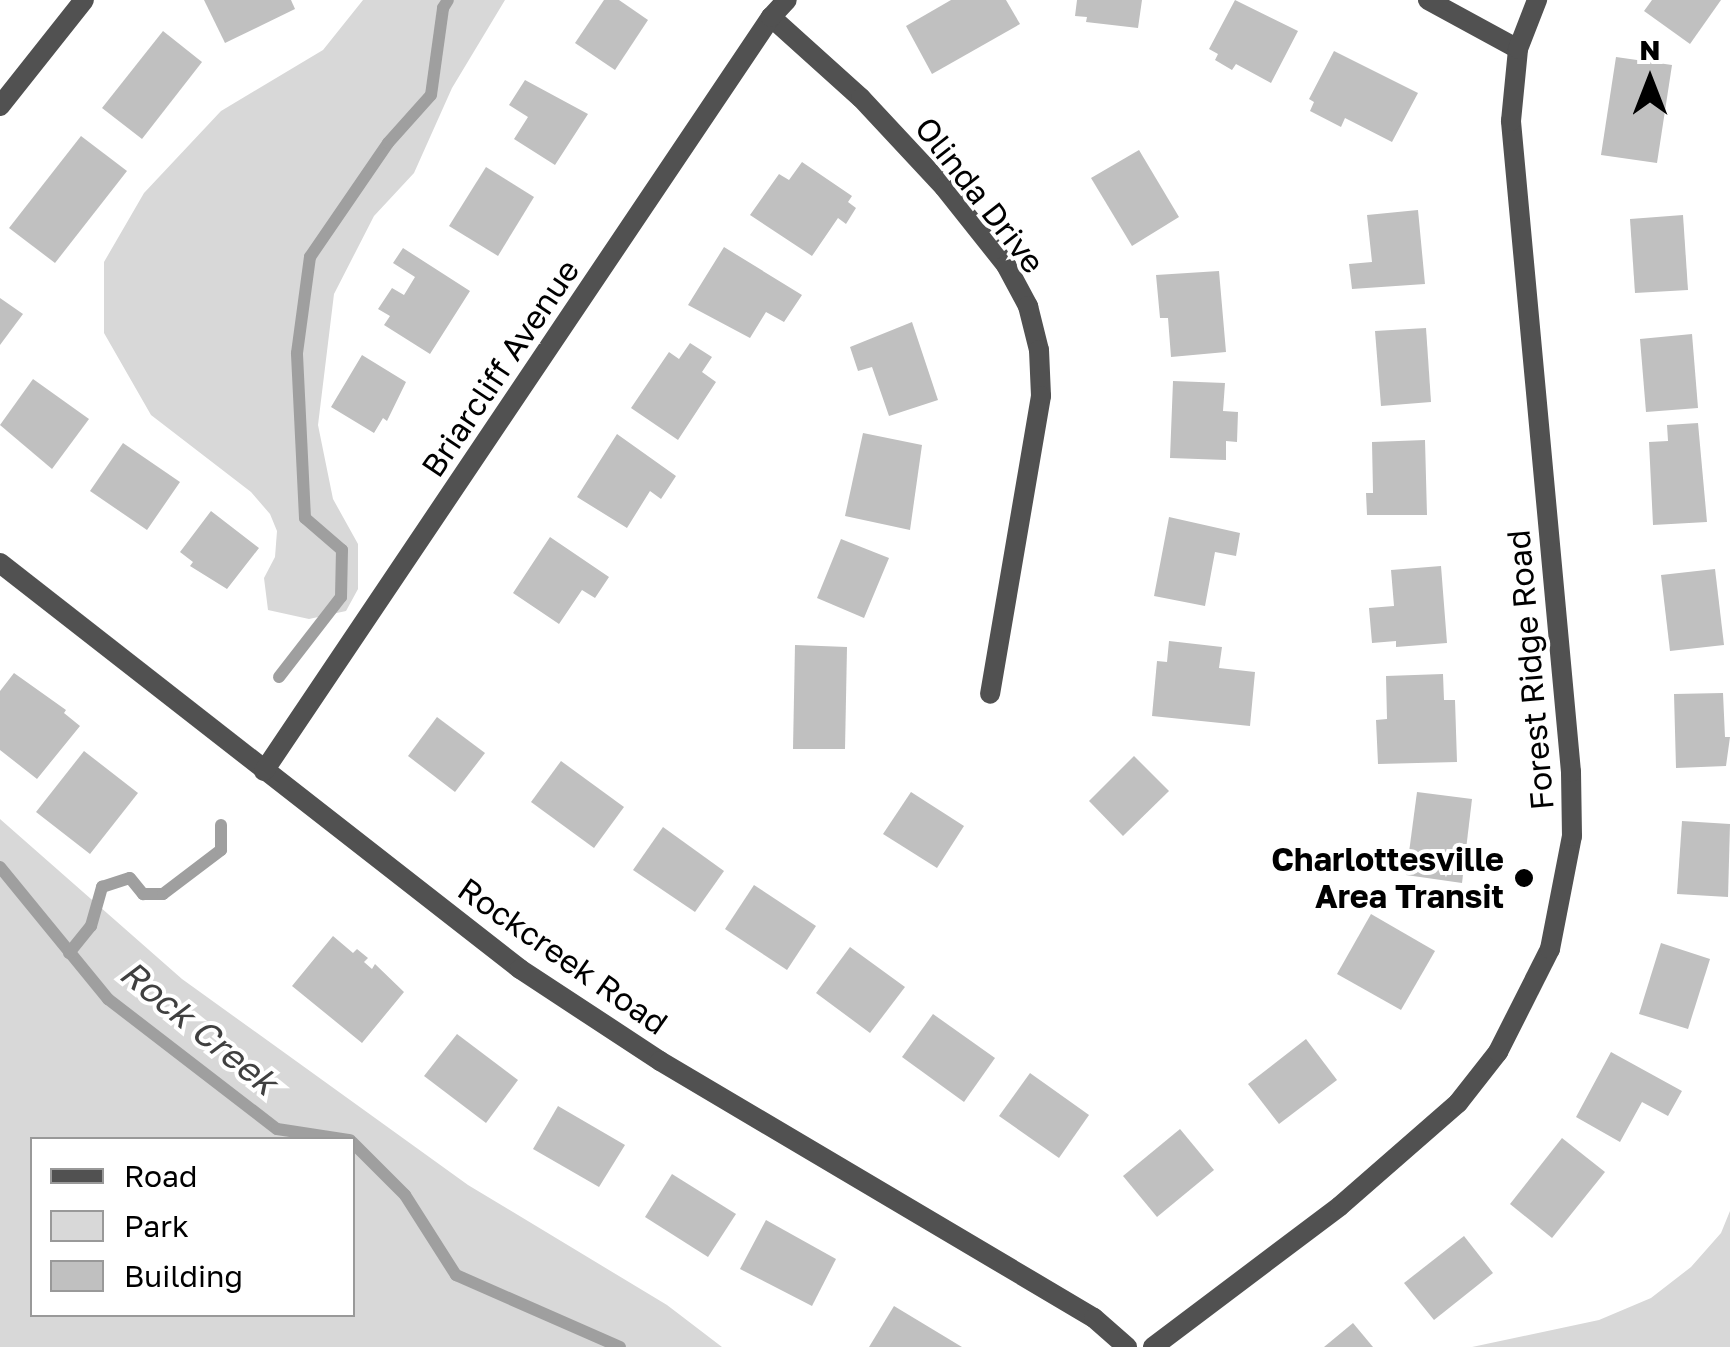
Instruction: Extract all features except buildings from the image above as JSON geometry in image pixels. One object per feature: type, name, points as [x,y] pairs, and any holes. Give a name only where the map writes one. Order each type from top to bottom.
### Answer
[{"type":"street","points":[[0,106],[84,0]]},
{"type":"street","name":"Briarcliff Avenue","points":[[264,771],[771,17],[787,0]]},
{"type":"street","points":[[1428,0],[1518,49]]},
{"type":"street","name":"Forest Ridge Road","points":[[1154,1347],[1326,1217],[1458,1102],[1498,1052],[1550,949],[1572,836],[1572,772],[1511,121],[1518,49],[1536,0]]},
{"type":"street","name":"Olinda Drive","points":[[771,17],[860,98],[944,187],[1006,265],[1028,306],[1039,350],[1042,396],[990,694]]},
{"type":"street","name":"Rockcreek Road","points":[[0,563],[520,969],[660,1061],[1094,1318],[1127,1347]]},
{"type":"green space","points":[[363,0],[505,0],[452,88],[414,173],[374,216],[334,294],[318,425],[333,499],[358,544],[358,589],[346,611],[309,619],[268,610],[264,578],[275,557],[277,531],[270,514],[251,492],[151,415],[104,333],[104,262],[144,193],[221,111],[323,50]]},
{"type":"green space","points":[[0,819],[182,979],[468,1185],[667,1305],[722,1347],[0,1347]]},
{"type":"green space","points":[[1730,1211],[1730,1347],[1472,1347],[1599,1320],[1651,1298],[1691,1267],[1721,1233]]},
{"type":"waterway","points":[[279,677],[341,597],[342,550],[305,518],[297,353],[310,257],[388,143],[431,95],[443,8],[448,0]]},
{"type":"waterway","points":[[69,953],[91,926],[102,887],[130,878],[143,894],[163,894],[221,850],[221,825]]},
{"type":"waterway","name":"Rock Creek","points":[[0,867],[108,999],[277,1129],[330,1137]]},
{"type":"waterway","name":"Rock Creek","points":[[355,1145],[405,1195],[456,1275],[620,1347]]},
{"type":"place","name":"Charlottesville Area Transit","points":[[1524,878]]}]
